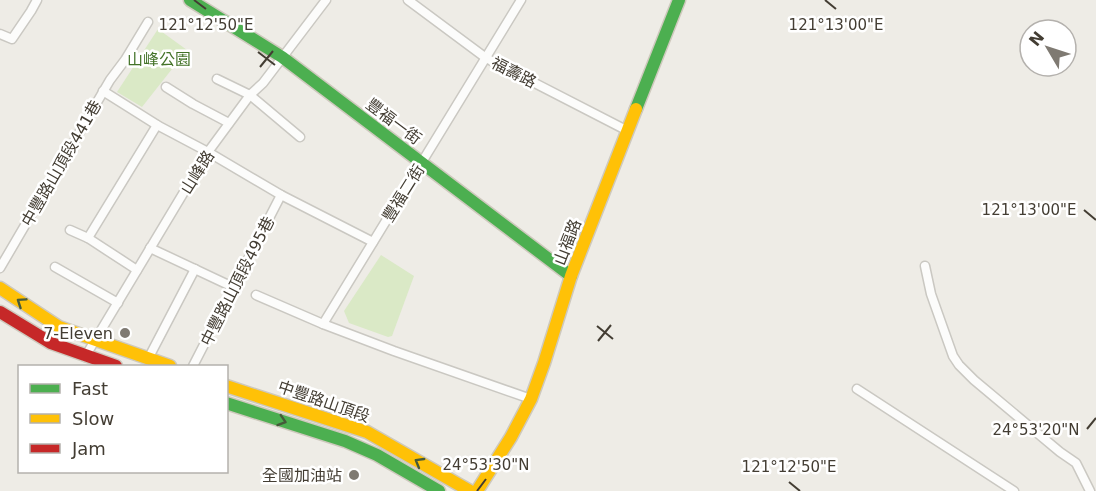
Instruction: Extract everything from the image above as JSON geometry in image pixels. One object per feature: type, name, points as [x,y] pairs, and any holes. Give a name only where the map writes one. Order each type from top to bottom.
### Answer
[{"type":"street","name":"豐福一街","points":[[190,0],[282,57],[571,276]]},
{"type":"street","name":"山峰路","points":[[85,357],[208,152],[326,0]]},
{"type":"street","name":"福壽路","points":[[408,0],[486,58],[628,131]]},
{"type":"street","name":"豐福二街","points":[[322,324],[521,0]]},
{"type":"street","name":"山福路","points":[[477,491],[511,437],[531,399],[571,276],[679,0]]},
{"type":"street","points":[[0,34],[12,39],[31,11],[33,2]]},
{"type":"street","name":"中豐路山頂段441巷","points":[[0,268],[103,91],[148,22]]},
{"type":"street","points":[[217,79],[250,95],[300,137]]},
{"type":"street","points":[[166,87],[229,123]]},
{"type":"street","points":[[103,91],[157,125],[281,195],[372,242]]},
{"type":"street","points":[[88,238],[157,125]]},
{"type":"street","name":"中豐路山頂段495巷","points":[[195,365],[281,195]]},
{"type":"street","points":[[70,230],[88,238],[137,270]]},
{"type":"street","points":[[150,248],[235,288]]},
{"type":"street","points":[[925,266],[931,294],[953,356],[959,365],[1034,431],[1076,463],[1090,491]]},
{"type":"street","points":[[55,267],[118,303]]},
{"type":"street","points":[[148,359],[195,269]]},
{"type":"street","points":[[0,288],[58,327],[167,365]]},
{"type":"street","points":[[256,295],[322,324],[531,399]]},
{"type":"street","points":[[0,312],[51,344],[113,365]]},
{"type":"street","name":"中豐路山頂段","points":[[228,387],[368,432],[470,491]]},
{"type":"street","points":[[857,388],[1012,491]]},
{"type":"street","name":"中豐路山頂段","points":[[228,404],[345,441],[376,454],[439,491]]},
{"type":"green space","name":"山峰公園","points":[[158,29],[187,50],[142,107],[117,92]]},
{"type":"green space","points":[[381,255],[414,276],[392,336],[388,337],[349,323],[344,311]]},
{"type":"traffic: fast","points":[[190,0],[282,57],[571,276]]},
{"type":"traffic: fast","points":[[636,109],[679,0]]},
{"type":"traffic: fast","points":[[228,404],[345,441],[377,455],[439,491]]},
{"type":"traffic: slow","points":[[477,491],[511,437],[531,399],[571,276],[636,109]]},
{"type":"traffic: slow","points":[[0,288],[59,327],[167,365]]},
{"type":"traffic: slow","points":[[228,387],[367,432],[470,491]]},
{"type":"traffic: jam","points":[[0,312],[51,343],[113,365]]},
{"type":"place","name":"7-Eleven","points":[[125,333]]},
{"type":"place","name":"全國加油站","points":[[354,475]]}]
